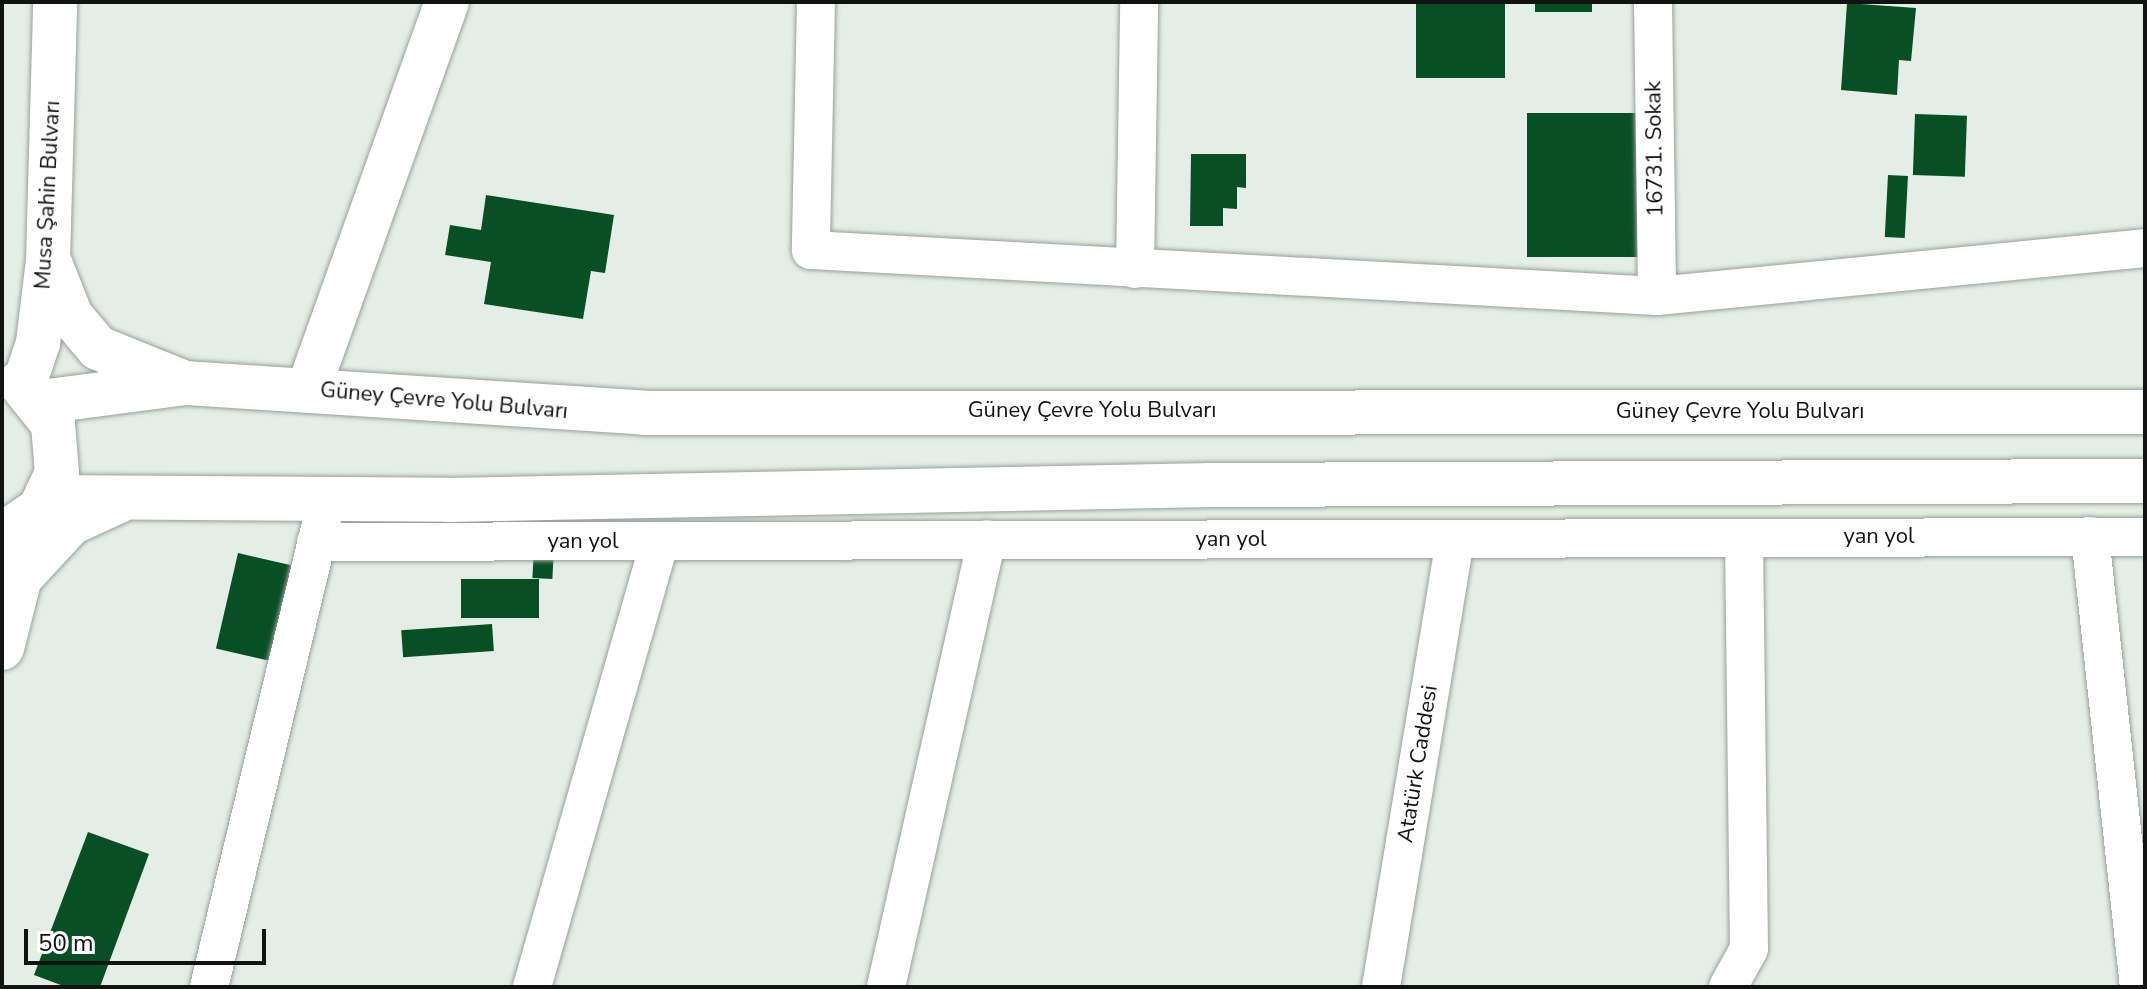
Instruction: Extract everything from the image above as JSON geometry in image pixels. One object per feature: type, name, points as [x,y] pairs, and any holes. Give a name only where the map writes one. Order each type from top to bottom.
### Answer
[{"type":"main road","name":"Musa Şahin Bulvarı","points":[[22,387],[38,343],[48,260],[55,2]]},
{"type":"main road","points":[[308,390],[447,2]]},
{"type":"main road","points":[[48,260],[71,316],[98,348],[186,383]]},
{"type":"main road","name":"Güney Çevre Yolu Bulvarı","points":[[22,387],[186,383],[308,390],[521,409],[644,413],[2145,412]]},
{"type":"main road","points":[[2,648],[18,580],[59,448],[22,387]]},
{"type":"main road","points":[[2,535],[44,503],[126,500],[328,495],[449,500],[1211,485],[2145,481]]},
{"type":"main road","points":[[18,580],[71,523],[102,504],[126,500]]},
{"type":"street","points":[[816,2],[811,250],[1657,296],[2145,248]]},
{"type":"street","points":[[1135,269],[1139,2]]},
{"type":"street","name":"16731. Sokak","points":[[1653,2],[1657,296]]},
{"type":"street","points":[[209,987],[328,495]]},
{"type":"street","points":[[2090,536],[2139,987]]},
{"type":"street","name":"yan yol","points":[[316,542],[2145,537]]},
{"type":"street","points":[[1728,987],[1749,949],[1744,538]]},
{"type":"street","points":[[886,987],[987,539]]},
{"type":"street","name":"Atatürk Caddesi","points":[[1381,987],[1455,541]]},
{"type":"street","points":[[532,987],[660,542]]},
{"type":"building","points":[[1416,2],[1505,2],[1505,78],[1416,78]]},
{"type":"building","points":[[1535,2],[1592,2],[1592,12],[1535,12]]},
{"type":"building","points":[[1847,3],[1916,8],[1911,61],[1899,60],[1897,95],[1841,90]]},
{"type":"building","points":[[1527,113],[1639,113],[1639,257],[1527,257]]},
{"type":"building","points":[[1915,114],[1967,116],[1965,177],[1913,175]]},
{"type":"building","points":[[1191,154],[1246,154],[1246,188],[1237,187],[1237,209],[1223,208],[1223,226],[1190,226]]},
{"type":"building","points":[[1888,175],[1908,176],[1905,238],[1885,237]]},
{"type":"building","points":[[486,195],[614,215],[605,273],[591,271],[583,319],[484,304],[491,262],[445,255],[450,225],[481,230]]},
{"type":"building","points":[[534,547],[554,548],[552,579],[532,578]]},
{"type":"building","points":[[238,553],[295,566],[272,662],[216,648]]},
{"type":"building","points":[[461,579],[539,579],[539,618],[461,618]]},
{"type":"building","points":[[492,624],[494,651],[403,657],[401,630]]},
{"type":"building","points":[[88,832],[149,854],[100,987],[66,987],[34,975]]}]
